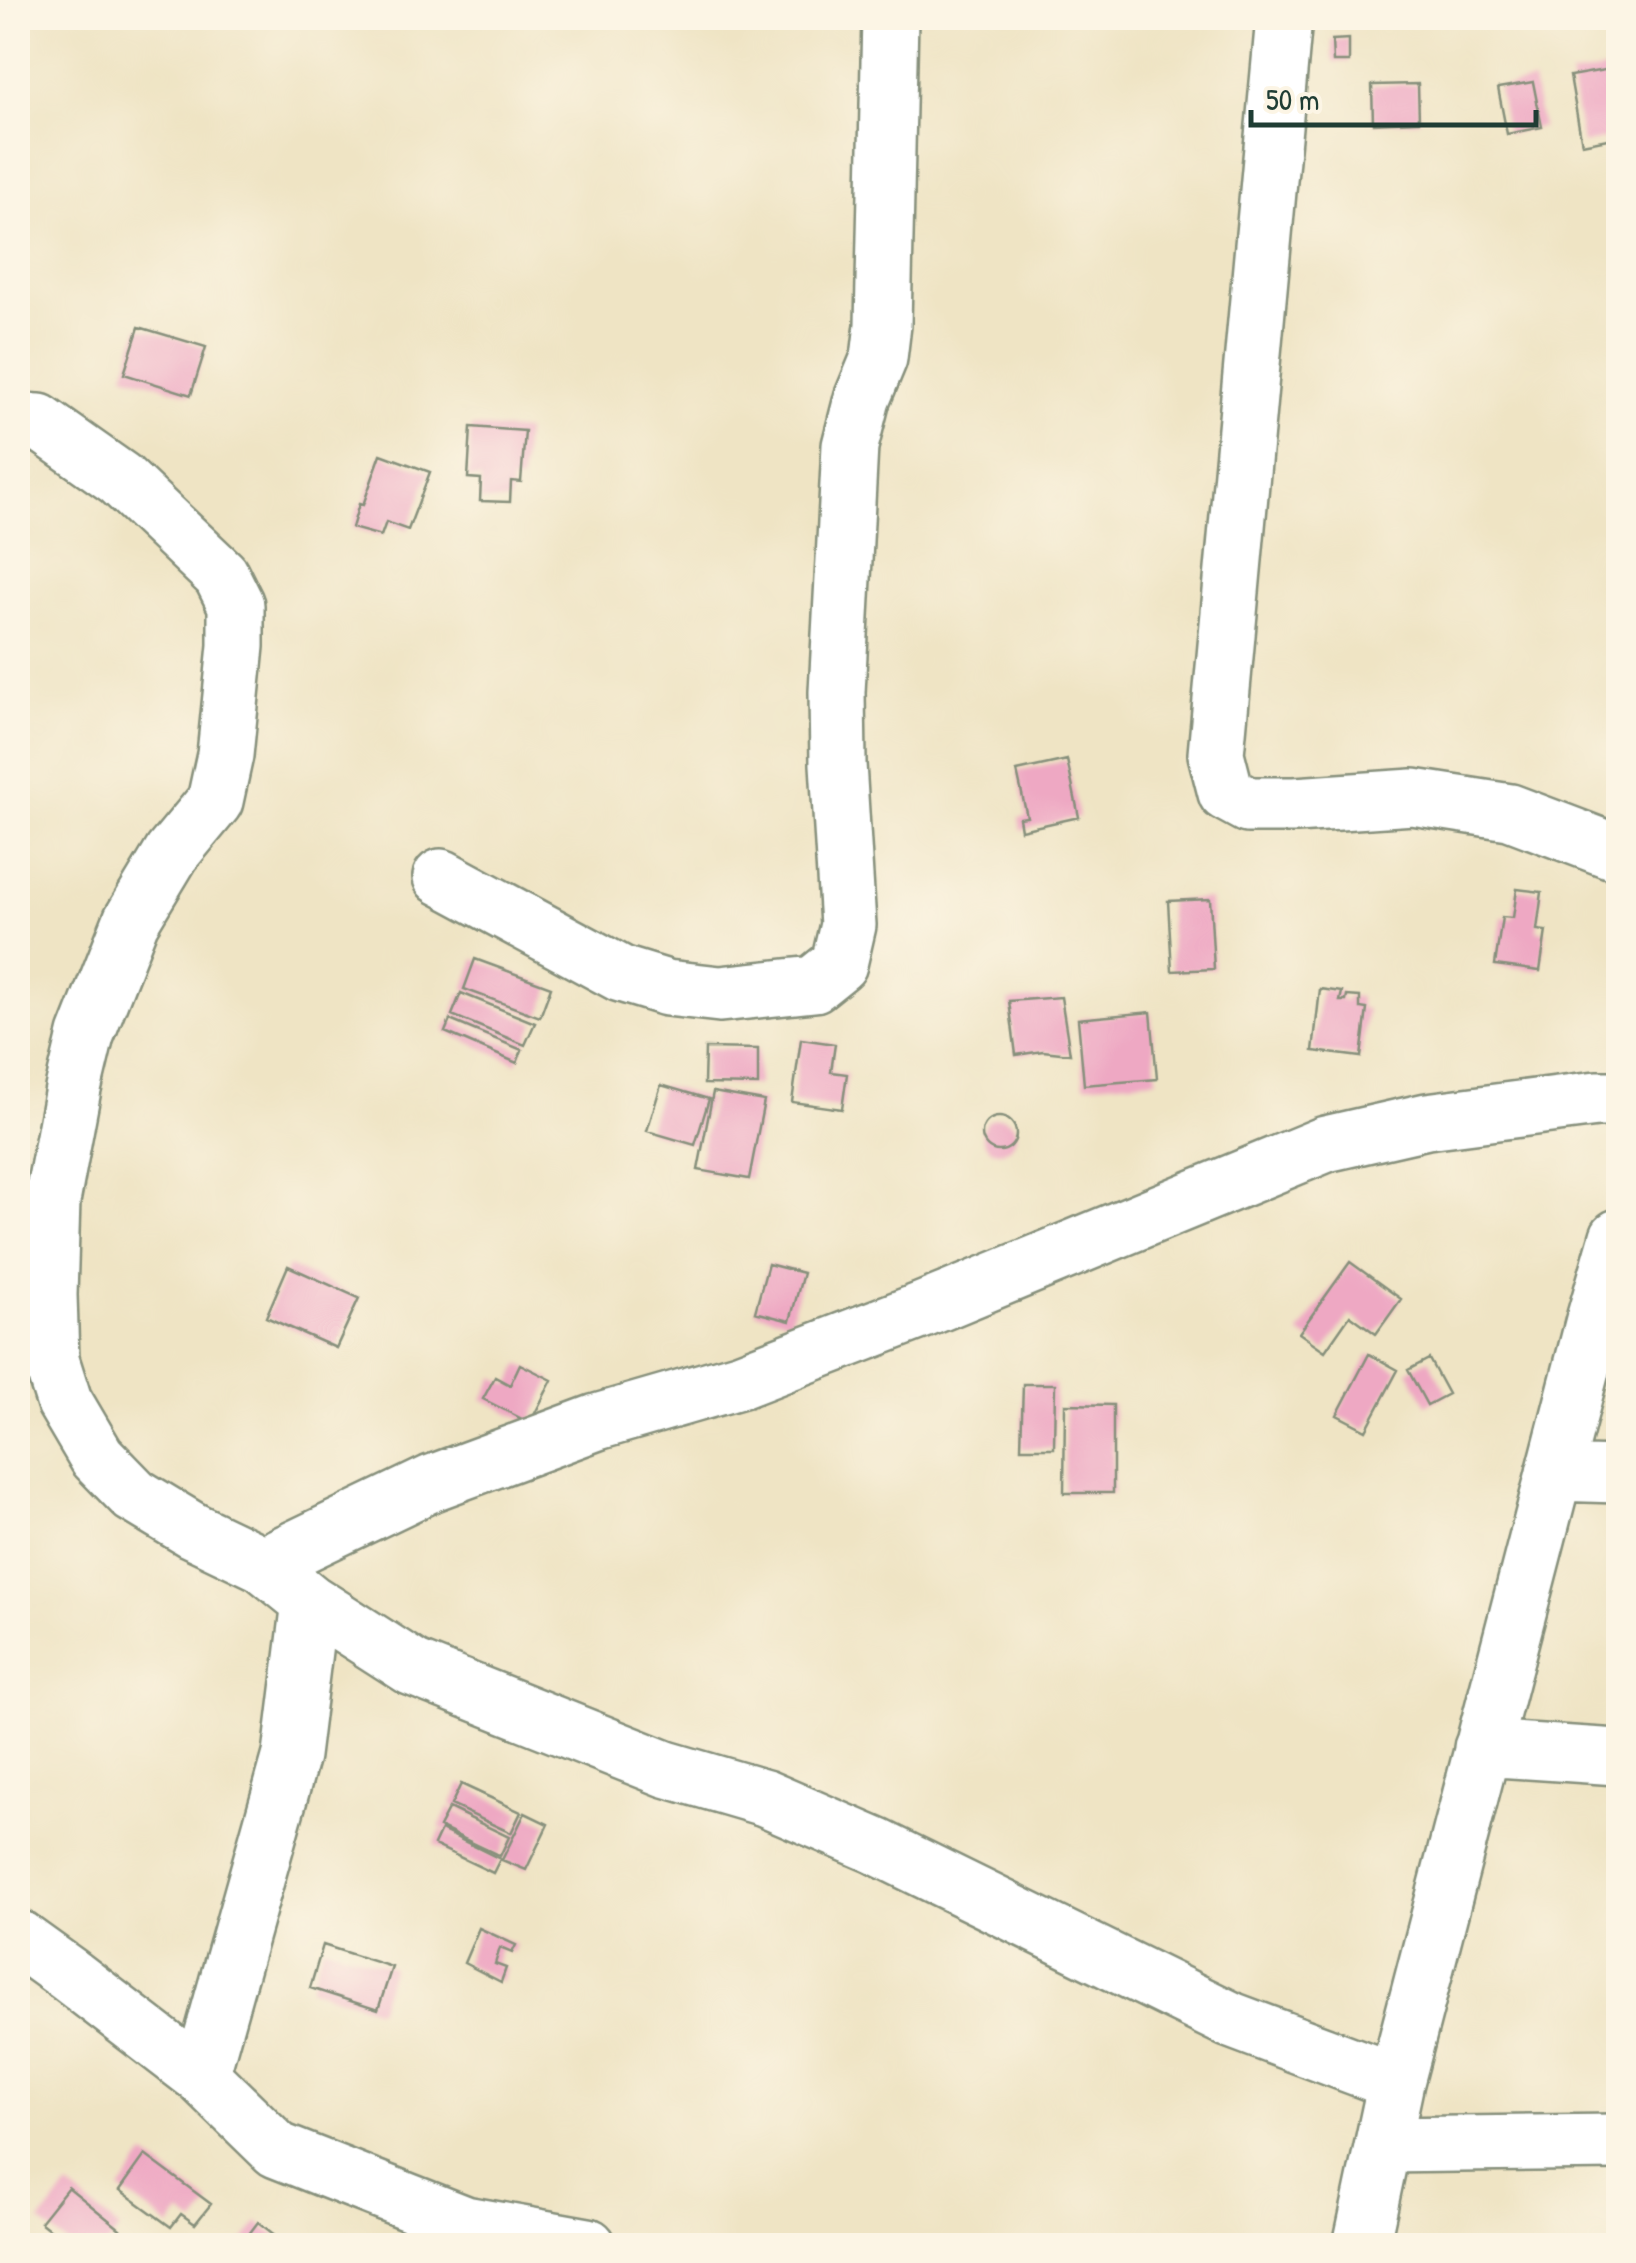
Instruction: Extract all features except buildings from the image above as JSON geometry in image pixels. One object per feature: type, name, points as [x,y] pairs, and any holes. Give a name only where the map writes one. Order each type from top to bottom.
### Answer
[{"type":"street","points":[[441,876],[621,974],[667,988],[720,994],[814,984],[838,964],[848,925],[837,692],[849,464],[862,399],[879,358],[883,325],[890,18]]},
{"type":"street","points":[[1284,18],[1216,754],[1226,793],[1248,804],[1296,805],[1413,797],[1510,812],[1618,853]]},
{"type":"street","points":[[18,421],[40,422],[120,480],[221,575],[236,604],[226,755],[215,801],[172,853],[131,921],[86,1035],[73,1089],[35,1189],[49,1295],[52,1360],[64,1400],[97,1457],[134,1495],[192,1530],[263,1564],[310,1602],[414,1668],[666,1769],[765,1798],[876,1846],[1231,2020],[1396,2082]]},
{"type":"street","points":[[263,1564],[432,1483],[597,1422],[742,1380],[1326,1144],[1427,1121],[1618,1099]]},
{"type":"street","points":[[1361,2246],[1396,2082],[1618,1237]]},
{"type":"street","points":[[1554,1473],[1618,1476]]},
{"type":"street","points":[[201,2076],[291,1755],[310,1602]]},
{"type":"street","points":[[1482,1748],[1618,1757]]},
{"type":"street","points":[[18,1938],[201,2076],[277,2150],[465,2224],[588,2246]]},
{"type":"street","points":[[1383,2145],[1618,2142]]}]
